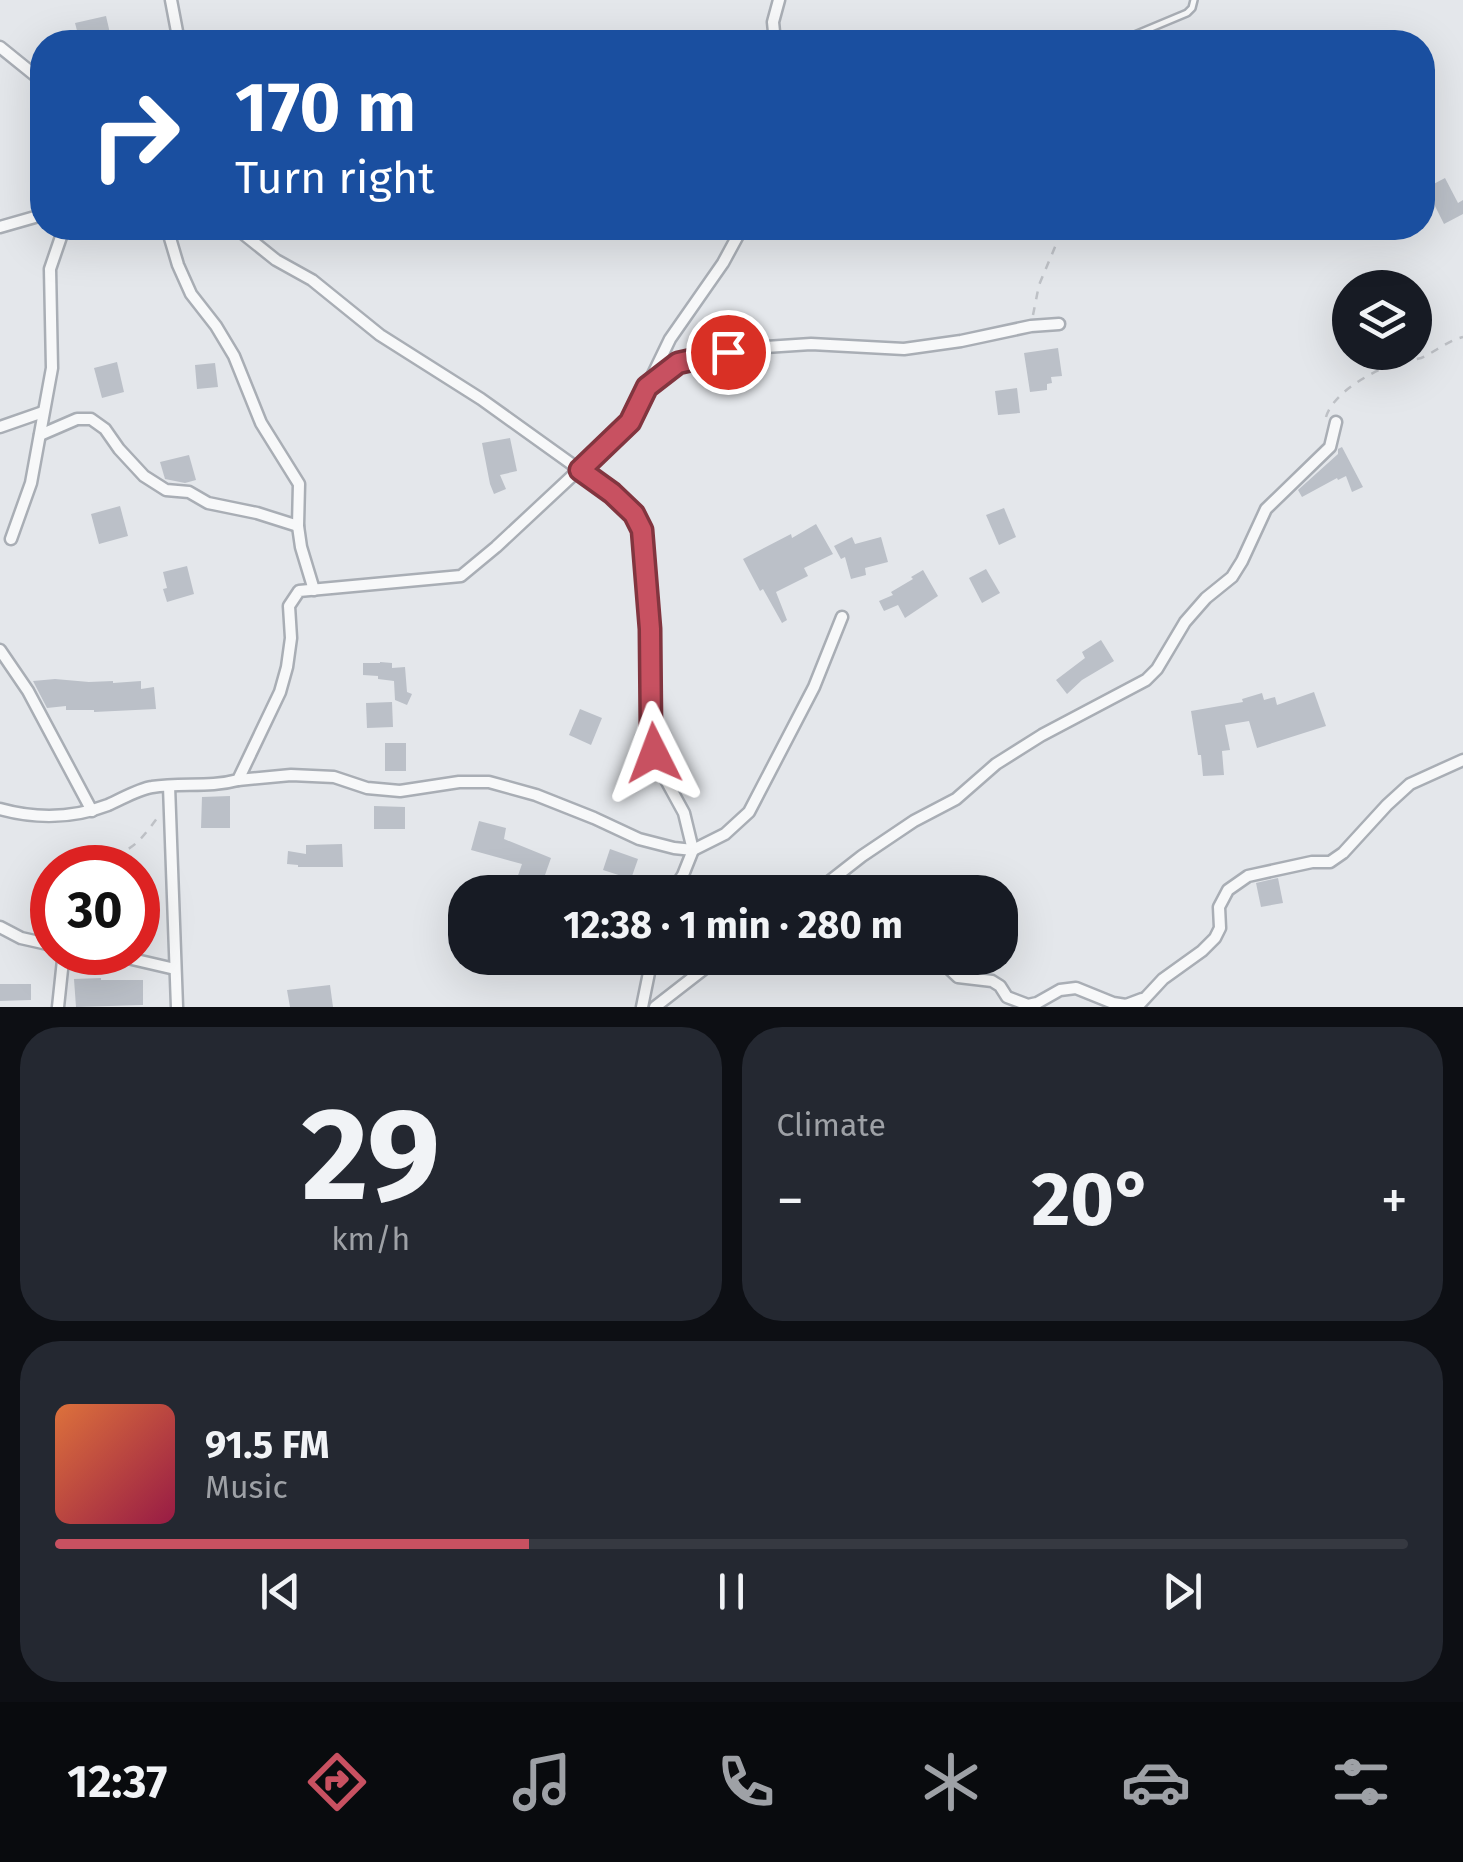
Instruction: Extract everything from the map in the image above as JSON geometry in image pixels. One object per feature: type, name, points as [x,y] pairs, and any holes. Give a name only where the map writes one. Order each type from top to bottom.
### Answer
[{"type":"street","points":[[170,0],[176,30]]},
{"type":"street","points":[[774,30],[779,0]]},
{"type":"street","points":[[0,48],[30,72]]},
{"type":"street","points":[[0,227],[30,218]]},
{"type":"street","points":[[10,538],[31,483],[52,368],[50,269],[60,240]]},
{"type":"street","points":[[171,240],[192,294],[234,356],[261,423],[299,484],[301,548],[314,590]]},
{"type":"street","points":[[251,240],[276,260],[312,280],[380,335],[481,399],[612,493],[634,514],[642,530],[650,629],[651,734],[654,753],[684,813],[692,850],[683,875]]},
{"type":"street","points":[[238,780],[280,692],[291,638],[289,606],[299,591],[461,576],[496,548],[630,422],[670,339],[735,240]]},
{"type":"street","points":[[647,387],[678,363],[752,348],[811,344],[904,349],[1059,324]]},
{"type":"street","points":[[0,427],[43,412]]},
{"type":"street","points":[[40,435],[77,419],[91,419],[105,429],[144,476],[166,490],[189,492],[208,502],[298,526]]},
{"type":"street","points":[[838,875],[914,821],[956,800],[1011,754],[1146,680],[1185,622],[1232,577],[1266,510],[1330,446],[1336,422]]},
{"type":"street","points":[[0,810],[35,816],[64,815],[92,811],[148,787],[218,786],[291,775],[334,777],[367,788],[400,791],[489,782],[536,795],[639,839],[692,850],[725,834],[748,812],[814,687],[842,617]]},
{"type":"street","points":[[0,650],[28,691],[92,811]]},
{"type":"street","points":[[956,975],[992,982],[1007,997],[1028,1006],[1060,990],[1076,988],[1113,1004],[1141,1002],[1163,979],[1215,938],[1220,928],[1218,907],[1228,890],[1248,876],[1312,862],[1330,862],[1410,784],[1463,760]]},
{"type":"street","points":[[169,786],[177,1007]]},
{"type":"street","points":[[0,926],[30,940]]},
{"type":"street","points":[[160,966],[176,969]]},
{"type":"street","points":[[58,1007],[61,975]]},
{"type":"street","points":[[642,1007],[649,975]]},
{"type":"street","points":[[655,1007],[696,975]]},
{"type":"lane","points":[[1145,30],[1187,13],[1194,0]]},
{"type":"path","points":[[1030,326],[1039,285],[1059,240]]},
{"type":"path","points":[[1336,422],[1325,417],[1340,393],[1391,364],[1421,358],[1463,337]]},
{"type":"path","points":[[133,845],[170,805]]},
{"type":"building","points":[[106,16],[109,30],[77,30],[75,23]]},
{"type":"building","points":[[1445,178],[1458,203],[1463,200],[1463,214],[1444,224],[1435,206],[1435,183]]},
{"type":"building","points":[[1058,348],[1062,376],[1051,377],[1047,390],[1030,392],[1024,353]]},
{"type":"building","points":[[117,362],[124,392],[102,398],[94,368]]},
{"type":"building","points":[[215,363],[218,387],[197,389],[195,365]]},
{"type":"building","points":[[1017,388],[1020,413],[998,415],[995,391]]},
{"type":"building","points":[[510,438],[517,471],[500,475],[506,489],[494,494],[482,443]]},
{"type":"building","points":[[1342,447],[1363,487],[1352,492],[1346,476],[1302,497],[1298,490]]},
{"type":"building","points":[[189,455],[196,480],[185,483],[165,479],[160,462]]},
{"type":"building","points":[[120,506],[128,536],[99,544],[91,514]]},
{"type":"building","points":[[1004,508],[1016,537],[999,545],[986,515]]},
{"type":"building","points":[[816,524],[833,554],[804,568],[808,576],[776,592],[787,620],[782,623],[743,559]]},
{"type":"building","points":[[852,537],[855,544],[881,537],[888,562],[865,568],[866,575],[851,579],[845,557],[841,559],[834,546]]},
{"type":"building","points":[[187,566],[194,594],[167,602],[163,572]]},
{"type":"building","points":[[986,569],[1000,593],[982,603],[969,578]]},
{"type":"building","points":[[923,570],[938,596],[905,618],[898,605],[884,611],[879,601],[893,595],[891,592]]},
{"type":"building","points":[[1101,640],[1114,661],[1067,694],[1056,680],[1085,658],[1082,652]]},
{"type":"building","points":[[363,663],[392,663],[392,668],[405,667],[407,692],[412,694],[407,705],[395,700],[394,681],[363,675]]},
{"type":"building","points":[[33,681],[141,681],[141,689],[154,687],[156,709],[94,712],[66,710],[66,706],[47,708]]},
{"type":"building","points":[[1314,692],[1326,726],[1257,748],[1249,721],[1225,725],[1230,750],[1222,751],[1224,775],[1203,776],[1191,711],[1243,702],[1242,699],[1262,693],[1264,700],[1275,697],[1277,705]]},
{"type":"building","points":[[392,702],[393,727],[367,728],[366,703]]},
{"type":"building","points":[[580,709],[602,718],[591,745],[569,735]]},
{"type":"building","points":[[385,743],[406,743],[406,771],[385,771]]},
{"type":"building","points":[[230,796],[230,828],[201,828],[202,797]]},
{"type":"building","points":[[374,806],[405,807],[405,829],[374,829]]},
{"type":"building","points":[[479,821],[506,828],[504,839],[551,858],[545,875],[518,875],[522,864],[471,850]]},
{"type":"building","points":[[342,844],[343,867],[287,864],[288,851],[306,854],[306,845]]},
{"type":"building","points":[[610,849],[638,859],[632,875],[603,870]]},
{"type":"building","points":[[1278,878],[1283,903],[1261,907],[1256,883]]},
{"type":"building","points":[[74,979],[143,980],[143,1005],[76,1007]]},
{"type":"building","points":[[0,984],[31,984],[31,1000],[0,1001]]},
{"type":"building","points":[[330,985],[333,1007],[290,1007],[287,990]]},
{"type":"route","points":[[654,753],[642,530],[634,514],[580,470],[630,422],[647,387],[678,363],[728,352]]}]
